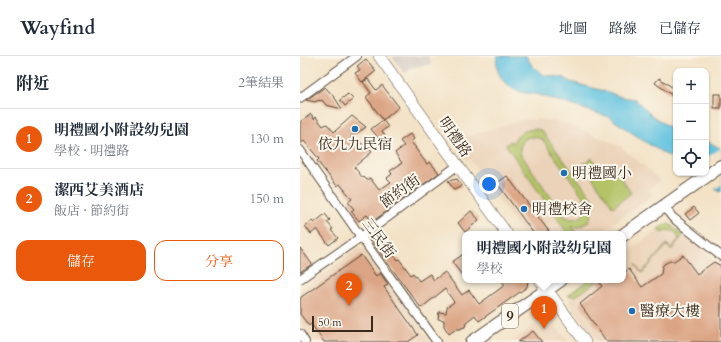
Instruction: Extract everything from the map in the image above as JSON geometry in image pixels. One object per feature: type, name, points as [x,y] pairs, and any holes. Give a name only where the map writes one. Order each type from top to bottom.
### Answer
[{"type":"main road","points":[[626,233],[721,166]]},
{"type":"main road","name":"9","points":[[472,342],[544,285]]},
{"type":"street","points":[[300,98],[357,56]]},
{"type":"street","name":"明禮路","points":[[382,58],[457,166],[505,231]]},
{"type":"street","name":"三民街","points":[[300,150],[437,342]]},
{"type":"street","name":"節約街","points":[[300,279],[361,237],[457,166]]},
{"type":"street","points":[[664,206],[672,217],[721,256]]},
{"type":"street","points":[[544,285],[585,342]]},
{"type":"street","points":[[300,334],[305,342]]},
{"type":"shaded area","points":[[392,56],[428,56],[431,64],[409,68],[410,71],[404,73]]},
{"type":"shaded area","name":"明禮國小","points":[[539,119],[554,121],[572,126],[621,147],[660,180],[650,189],[652,196],[602,231],[521,231],[469,158],[467,160],[462,154],[465,152],[461,138],[523,120]]},
{"type":"shaded area","points":[[668,223],[721,266],[721,342],[598,342],[571,305],[568,295],[584,283],[626,283],[626,253]]},
{"type":"shaded area","points":[[359,249],[365,250],[431,342],[315,342],[300,321],[300,291]]},
{"type":"shaded area","points":[[547,316],[568,342],[511,342]]},
{"type":"green space","points":[[531,129],[541,130],[593,199],[594,205],[589,222],[578,227],[572,227],[575,231],[566,231],[506,145],[510,141],[513,143],[524,131]],"holes":[[[535,137],[542,139],[585,199],[586,209],[582,216],[578,218],[574,219],[564,216],[520,153],[521,145],[527,138]]]},
{"type":"green space","points":[[592,158],[596,163],[579,175],[575,170]]},
{"type":"green space","points":[[611,163],[631,193],[613,207],[592,177]]},
{"type":"green space","points":[[668,223],[683,235],[671,250],[667,245],[643,272],[667,244],[671,249],[679,239],[677,234],[673,231],[665,231],[662,233],[658,229]]},
{"type":"green space","points":[[584,283],[595,283],[576,296],[568,295]]},
{"type":"water","points":[[497,56],[526,56],[533,67],[544,75],[565,78],[570,82],[621,97],[635,99],[651,115],[673,130],[673,157],[668,156],[647,143],[609,117],[536,94],[517,91],[507,85],[500,75],[497,67]]},
{"type":"water","points":[[709,142],[721,149],[721,192],[689,176],[709,176]]},
{"type":"pier","points":[[721,148],[721,185],[714,190],[685,176],[709,176],[709,156]]},
{"type":"building","points":[[366,59],[376,71],[362,82],[355,73],[360,70],[357,66]]},
{"type":"building","points":[[659,78],[673,88],[673,96],[655,83]]},
{"type":"building","points":[[368,79],[376,90],[382,85],[399,107],[383,120],[366,97],[371,93],[363,82]]},
{"type":"building","points":[[325,87],[342,109],[326,105],[322,100],[315,102],[306,100]]},
{"type":"building","points":[[348,94],[353,99],[345,106],[340,100]]},
{"type":"building","points":[[714,94],[721,94],[721,108],[714,108]]},
{"type":"building","points":[[311,114],[314,119],[316,117],[323,126],[327,124],[334,132],[352,116],[366,127],[351,137],[372,152],[354,167],[363,178],[364,177],[367,180],[370,178],[379,190],[391,182],[387,178],[392,174],[390,171],[402,163],[395,153],[404,146],[400,141],[410,134],[414,139],[411,142],[415,148],[427,164],[430,162],[439,173],[372,222],[367,215],[359,221],[351,211],[354,209],[348,202],[352,199],[340,184],[337,186],[317,161],[319,159],[304,141],[300,144],[300,122]]},
{"type":"building","points":[[383,120],[388,127],[382,131],[385,136],[380,140],[371,129]]},
{"type":"building","name":"明禮校舍","points":[[507,176],[549,231],[532,231],[497,183]]},
{"type":"building","points":[[457,179],[462,186],[454,190],[448,181]]},
{"type":"building","points":[[694,207],[699,213],[690,220],[685,214]]},
{"type":"building","points":[[471,211],[479,220],[466,231],[464,231],[458,223]]},
{"type":"building","points":[[325,214],[330,220],[327,222],[333,229],[331,230],[338,238],[329,245],[317,229],[311,234],[305,226],[312,221],[314,223]]},
{"type":"building","points":[[376,233],[411,275],[413,273],[419,281],[430,274],[434,280],[445,272],[462,295],[469,290],[479,304],[505,285],[503,283],[528,283],[527,287],[479,321],[475,315],[466,322],[465,327],[456,329],[449,334],[444,326],[444,320],[438,319],[439,312],[446,313],[447,307],[454,302],[445,289],[421,308],[369,238]]},
{"type":"building","points":[[300,248],[312,264],[300,272]]},
{"type":"building","points":[[361,255],[376,276],[380,273],[388,284],[384,287],[418,335],[408,342],[324,342],[311,324],[309,326],[300,314],[300,298]]},
{"type":"building","points":[[462,255],[462,275],[452,262]]},
{"type":"building","points":[[683,255],[697,274],[714,262],[721,266],[721,342],[607,342],[580,304],[602,286],[600,283],[626,283],[626,271],[629,269],[642,287],[661,274],[664,264],[674,261]]},
{"type":"building","points":[[533,331],[542,342],[518,342]]},
{"type":"place","name":"依九九民宿","points":[[355,129]]},
{"type":"place","name":"明禮國小","points":[[564,173]]},
{"type":"place","name":"明禮校舍","points":[[524,209]]},
{"type":"place","name":"潔西艾美酒店","points":[[349,306]]},
{"type":"place","name":"醫療大樓","points":[[632,311]]},
{"type":"place","name":"明禮國小附設幼兒園","points":[[544,329]]}]
